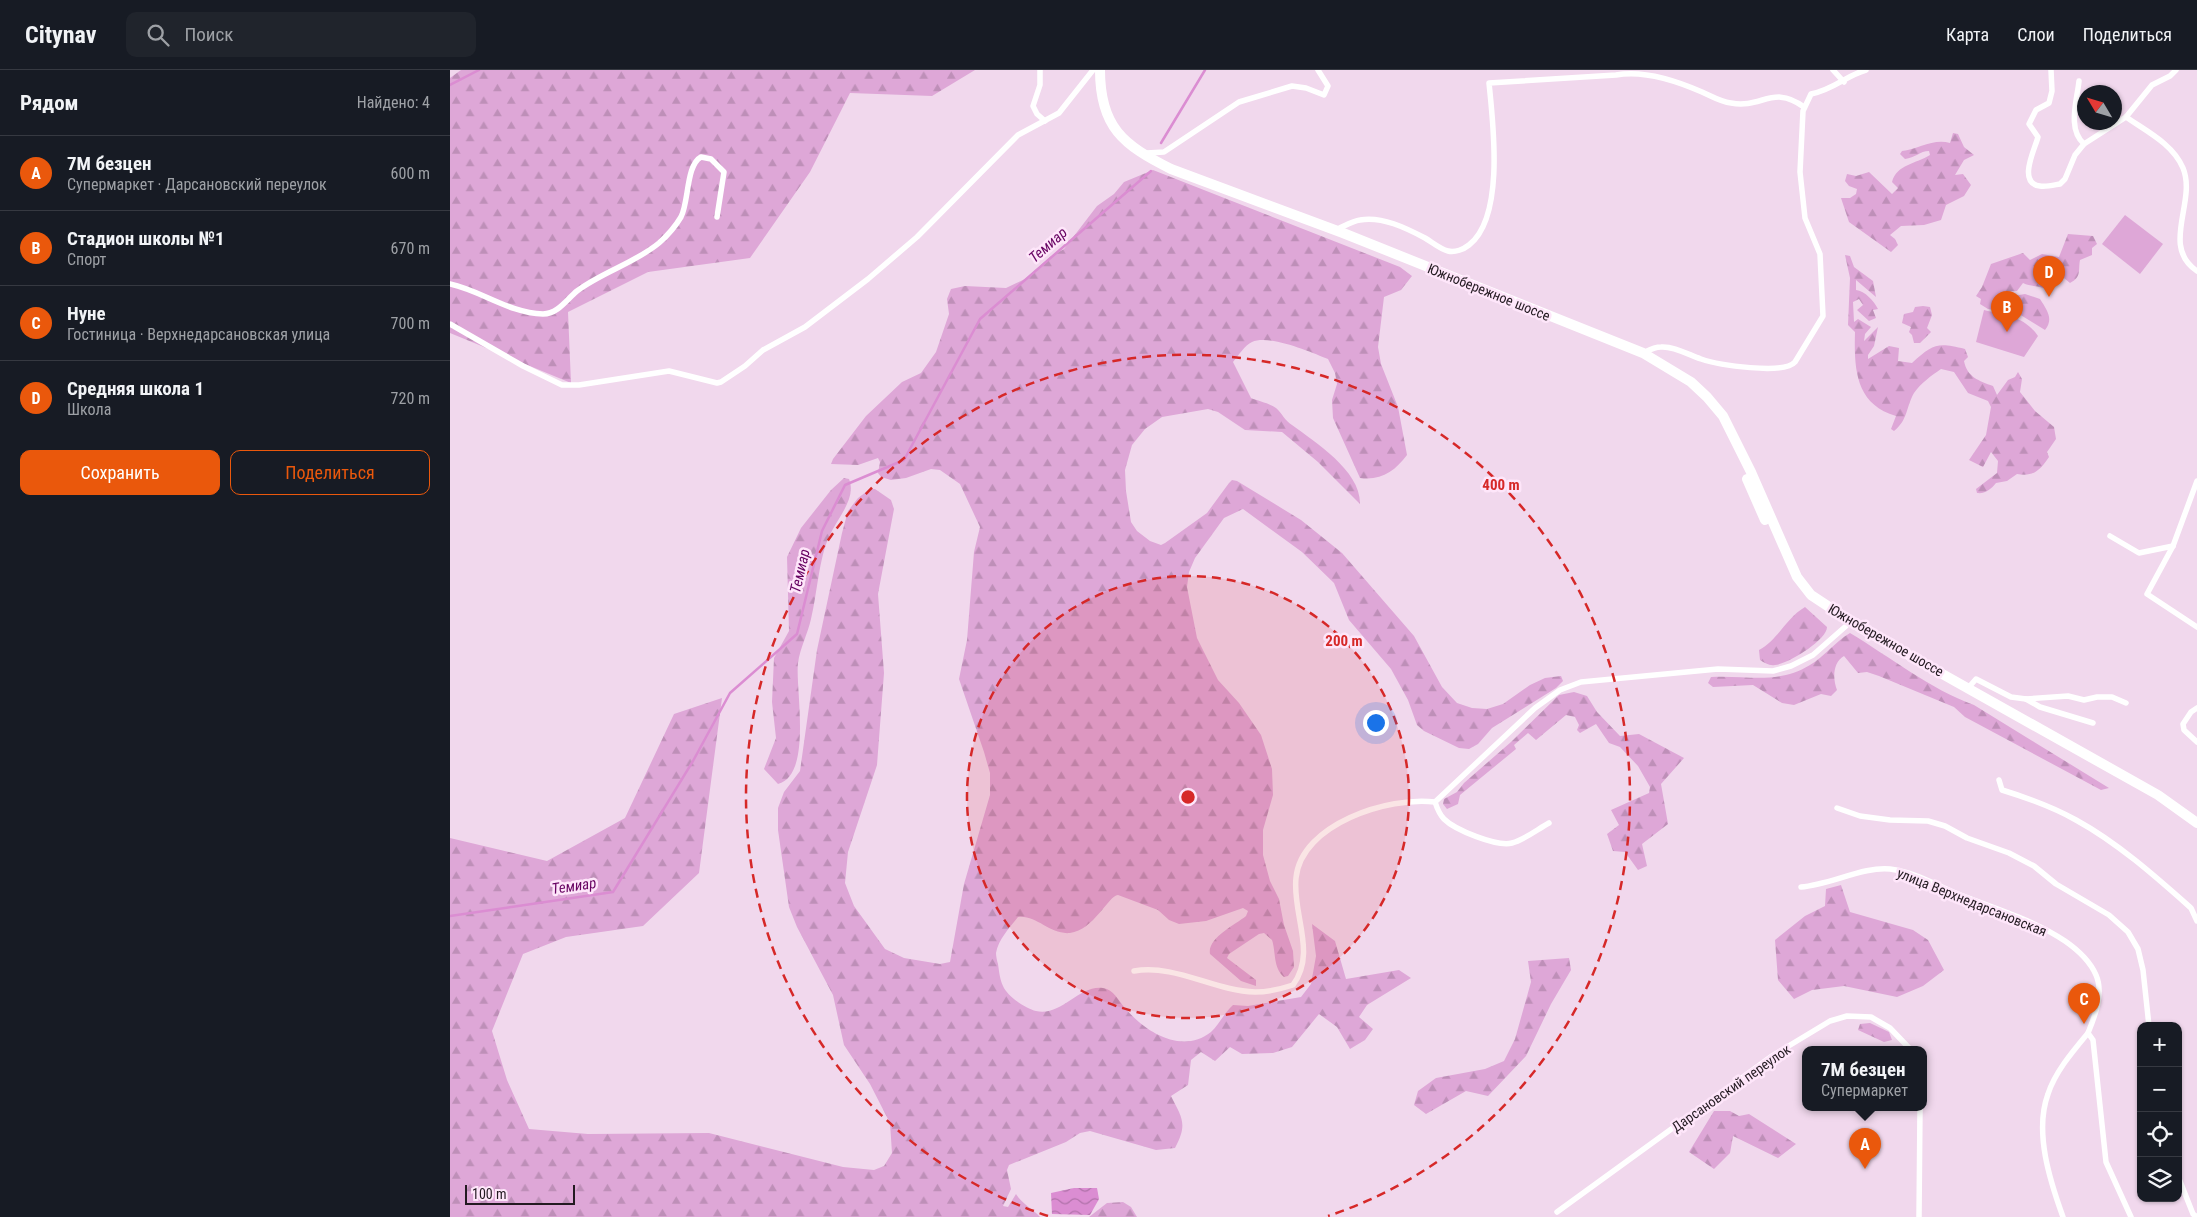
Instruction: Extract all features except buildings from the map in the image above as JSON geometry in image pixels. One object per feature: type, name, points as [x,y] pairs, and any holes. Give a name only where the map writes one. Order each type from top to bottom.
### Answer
[{"type":"highway","name":"Южнобережное шоссе","points":[[1099,70],[1102,102],[1111,124],[1140,154],[1180,172],[1641,356],[1691,382],[1708,396],[1723,416],[1751,472],[1797,577],[1811,595],[1864,630],[1970,687],[2158,794],[2197,823]]},
{"type":"highway","name":"Южнобережное шоссе","points":[[1641,356],[1690,386],[1717,414],[1793,580],[1807,599],[1849,628],[2135,786],[2167,806],[2197,830]]},
{"type":"street","points":[[1040,70],[1040,85],[1033,106],[1037,114],[1045,121]]},
{"type":"street","points":[[450,324],[523,366],[562,384],[578,385],[669,371],[717,383],[721,382],[763,350],[809,324],[868,279],[917,237],[1018,135],[1059,112],[1093,70]]},
{"type":"street","points":[[1140,154],[1164,152],[1239,102],[1280,88],[1292,86],[1306,88],[1324,95],[1328,86],[1318,70]]},
{"type":"street","points":[[1833,70],[1844,82]]},
{"type":"street","points":[[1641,356],[1651,348],[1662,347],[1721,364],[1781,369],[1791,366],[1795,362],[1823,316],[1820,254],[1805,218],[1800,172],[1800,132],[1804,107],[1811,94],[1828,91],[1855,74],[1866,70]]},
{"type":"street","points":[[2051,70],[2052,91],[2049,102],[2036,110],[2029,124],[2038,138],[2027,164],[2029,177],[2039,186],[2060,184],[2065,179],[2075,155],[2084,144],[2126,118],[2152,85],[2170,76],[2176,70]]},
{"type":"street","points":[[1334,234],[1358,220],[1375,219],[1410,230],[1449,252],[1463,250],[1474,241],[1482,229],[1489,209],[1493,185],[1492,112],[1488,83],[1616,75],[1631,71],[1677,82],[1729,103],[1745,104],[1779,95],[1794,100],[1804,107]]},
{"type":"street","points":[[2080,82],[2074,128],[2078,139],[2084,144]]},
{"type":"street","points":[[2126,118],[2157,138],[2170,150],[2182,167],[2187,195],[2181,226],[2182,254],[2188,265],[2197,271]]},
{"type":"street","points":[[450,284],[468,289],[513,308],[542,314],[556,310],[578,290],[654,246],[670,232],[684,210],[693,165],[701,158],[711,159],[724,172],[718,217]]},
{"type":"street","points":[[2197,481],[2173,546],[2147,594],[2197,627]]},
{"type":"street","points":[[2110,536],[2139,552],[2173,546]]},
{"type":"street","points":[[1435,802],[1535,708],[1560,690],[1581,682],[1676,675],[1718,669],[1774,671],[1791,666],[1813,655],[1849,628]]},
{"type":"street","points":[[1970,687],[1976,679],[2011,697],[2026,699],[2068,696],[2084,700],[2097,697],[2112,697],[2126,703]]},
{"type":"street","points":[[2026,699],[2040,707],[2093,723]]},
{"type":"street","points":[[2197,708],[2191,712],[2183,724],[2184,730],[2197,742]]},
{"type":"street","points":[[1999,780],[2002,790],[2040,802],[2078,821],[2125,854],[2163,883],[2191,908],[2197,921]]},
{"type":"street","points":[[1134,971],[1150,968],[1255,992],[1293,985],[1300,976],[1304,961],[1303,937],[1295,896],[1296,876],[1305,854],[1321,836],[1343,821],[1369,808],[1421,800],[1435,802]]},
{"type":"street","points":[[1435,802],[1443,818],[1454,826],[1501,843],[1512,843],[1549,823]]},
{"type":"street","points":[[1837,808],[1860,816],[1890,820],[1928,821],[1945,826],[1967,838],[2009,853],[2034,866],[2056,884],[2109,915],[2128,932],[2138,950],[2143,970],[2149,1022]]},
{"type":"street","name":"улица Верхнедарсановская","points":[[1801,886],[1839,880],[1871,870],[1889,869],[1917,876],[2048,931],[2080,953],[2090,963],[2097,976],[2099,997],[2088,1034]]},
{"type":"street","name":"Дарсановский переулок","points":[[1557,1212],[1772,1056],[1830,1021],[1847,1016],[1871,1018],[1890,1028],[1906,1046]]},
{"type":"street","points":[[2063,1217],[2054,1192],[2047,1158],[2043,1112],[2048,1093],[2059,1073],[2088,1034],[2093,1040],[2106,1162],[2131,1217]]},
{"type":"street","points":[[1918,1217],[1920,1111]]},
{"type":"street","points":[[2182,1186],[2193,1214],[2197,1217]]},
{"type":"green space","points":[[461,70],[975,70],[932,96],[850,93],[810,172],[750,258],[648,272],[568,312],[571,383],[450,333],[450,78]]},
{"type":"green space","points":[[1953,133],[1958,134],[1964,147],[1974,155],[1964,160],[1955,175],[1963,174],[1971,185],[1964,196],[1946,205],[1941,220],[1924,225],[1901,226],[1890,235],[1898,245],[1891,252],[1849,222],[1841,198],[1850,198],[1856,194],[1857,189],[1849,186],[1845,181],[1847,174],[1856,176],[1869,172],[1892,194],[1898,188],[1892,182],[1898,171],[1930,155],[1929,151],[1926,151],[1905,159],[1900,154],[1902,151],[1938,142],[1950,143]]},
{"type":"green space","points":[[1153,170],[1400,267],[1412,276],[1401,290],[1384,297],[1378,347],[1381,364],[1398,407],[1407,455],[1398,466],[1387,474],[1375,478],[1360,478],[1333,418],[1332,400],[1337,384],[1335,373],[1328,359],[1301,348],[1269,340],[1259,340],[1249,343],[1233,362],[1251,398],[1276,408],[1290,423],[1335,458],[1353,480],[1360,504],[1318,462],[1282,432],[1245,430],[1218,412],[1208,409],[1162,417],[1145,429],[1132,445],[1125,470],[1126,491],[1131,522],[1137,531],[1150,541],[1161,545],[1165,543],[1207,513],[1229,483],[1232,480],[1237,481],[1301,520],[1342,553],[1414,636],[1442,687],[1457,703],[1472,708],[1487,709],[1503,704],[1530,685],[1545,678],[1561,676],[1563,681],[1556,688],[1492,728],[1478,744],[1469,749],[1459,748],[1424,731],[1417,725],[1408,700],[1391,669],[1349,620],[1334,583],[1302,552],[1243,509],[1224,518],[1195,558],[1189,572],[1187,587],[1197,638],[1218,680],[1239,703],[1261,735],[1272,769],[1273,795],[1263,830],[1263,855],[1270,881],[1279,899],[1284,925],[1293,951],[1294,967],[1288,976],[1284,977],[1280,973],[1276,965],[1272,940],[1264,933],[1259,934],[1229,954],[1227,958],[1256,980],[1256,986],[1241,981],[1210,954],[1210,948],[1217,937],[1246,916],[1248,911],[1243,908],[1206,921],[1179,924],[1169,920],[1158,910],[1118,895],[1086,926],[1079,931],[1070,933],[1056,931],[1031,919],[1018,917],[997,948],[996,956],[1001,981],[1005,990],[1017,1002],[1027,1008],[1045,1012],[1062,1005],[1086,991],[1095,988],[1107,989],[1116,996],[1133,1017],[1153,1032],[1176,1041],[1188,1041],[1200,1039],[1211,1032],[1233,1005],[1248,1006],[1301,997],[1311,984],[1316,956],[1312,924],[1335,941],[1346,979],[1399,970],[1411,978],[1367,1005],[1359,1017],[1373,1029],[1365,1040],[1350,1049],[1337,1027],[1319,1014],[1292,1047],[1273,1053],[1242,1054],[1230,1047],[1215,1061],[1201,1052],[1191,1060],[1188,1085],[1171,1096],[1182,1121],[1181,1133],[1175,1148],[1156,1150],[1090,1131],[1080,1133],[1066,1142],[1009,1165],[1007,1170],[1011,1189],[1003,1206],[1008,1207],[1016,1194],[1021,1201],[1040,1217],[450,1217],[450,838],[547,861],[625,818],[674,714],[722,698],[699,873],[643,926],[566,937],[523,954],[492,1031],[507,1080],[529,1129],[588,1134],[709,1133],[843,1167],[874,1170],[884,1166],[892,1153],[890,1123],[870,1084],[844,1045],[833,995],[797,927],[789,907],[778,830],[778,808],[784,792],[800,771],[817,650],[848,511],[858,498],[870,489],[875,489],[891,500],[894,509],[878,594],[884,673],[877,765],[848,852],[845,883],[854,906],[885,949],[904,958],[940,964],[950,962],[964,884],[990,795],[990,773],[959,679],[967,640],[974,552],[980,527],[960,484],[940,470],[931,469],[906,478],[891,480],[881,477],[878,473],[880,462],[878,458],[858,465],[831,464],[866,416],[902,382],[921,373],[936,352],[949,314],[947,299],[951,289],[965,286],[1006,288],[1025,279],[1050,257],[1064,249],[1097,206],[1114,194],[1124,182]]},
{"type":"green space","points":[[2125,215],[2163,244],[2140,274],[2102,244]]},
{"type":"green space","points":[[2068,234],[2093,236],[2097,244],[2092,248],[2092,255],[2080,260],[2079,273],[2074,281],[2070,283],[2064,278],[2046,289],[2023,283],[2017,291],[2004,292],[2002,295],[2008,297],[2025,294],[2040,299],[2049,318],[2048,326],[2045,330],[2019,314],[1988,309],[1980,304],[1981,299],[1976,296],[1982,287],[1991,264],[2023,253],[2030,260],[2042,254],[2059,257]]},
{"type":"green space","points":[[1845,255],[1850,256],[1854,267],[1873,281],[1876,297],[1856,280],[1856,290],[1866,294],[1874,303],[1878,309],[1873,310],[1876,318],[1869,321],[1857,310],[1863,305],[1859,299],[1853,302],[1854,322],[1858,319],[1871,327],[1865,334],[1864,341],[1878,327],[1874,346],[1868,355],[1868,359],[1889,346],[1899,348],[1898,361],[1912,363],[1936,346],[1941,345],[1965,349],[1968,357],[1964,361],[1968,371],[1978,380],[1993,386],[1997,395],[2008,380],[2015,377],[2018,372],[2022,379],[2020,392],[2035,411],[2054,427],[2056,439],[2047,452],[2049,457],[2043,466],[2036,472],[2023,475],[2017,474],[2007,481],[1996,483],[1986,492],[1977,493],[1976,489],[1997,473],[1998,461],[1991,452],[1983,467],[1969,460],[1986,435],[1991,407],[1988,401],[1968,393],[1954,372],[1941,369],[1923,383],[1911,398],[1899,427],[1894,431],[1891,429],[1896,416],[1872,403],[1860,383],[1855,359],[1855,332],[1848,325],[1850,278]]},
{"type":"green space","points":[[1915,307],[1930,307],[1932,315],[1927,328],[1931,332],[1920,343],[1914,343],[1909,332],[1911,327],[1902,323],[1904,314],[1913,312]]},
{"type":"green space","points":[[1984,310],[2014,318],[2033,329],[2038,336],[2024,357],[1976,342]]},
{"type":"green space","points":[[844,478],[849,479],[851,486],[850,494],[826,546],[820,566],[811,619],[798,663],[799,748],[795,765],[789,777],[778,784],[764,769],[776,738],[772,702],[774,658],[789,631],[787,557],[801,528],[831,490]]},
{"type":"green space","points":[[1805,607],[1827,627],[1821,638],[1797,656],[1781,664],[1771,665],[1760,660],[1759,650],[1772,641],[1792,617]]},
{"type":"green space","points":[[1850,633],[1926,682],[1974,705],[2109,788],[2101,790],[1965,717],[1954,707],[1879,676],[1867,672],[1858,673],[1844,656],[1835,667],[1834,677],[1837,690],[1831,696],[1821,694],[1794,705],[1782,703],[1753,685],[1713,687],[1708,683],[1711,677],[1762,678],[1786,675],[1798,671],[1810,665]]},
{"type":"green space","points":[[1574,692],[1587,696],[1597,712],[1620,736],[1639,734],[1684,758],[1661,784],[1668,824],[1642,844],[1647,866],[1638,870],[1625,852],[1613,851],[1607,834],[1619,825],[1611,810],[1649,793],[1650,787],[1638,766],[1620,747],[1609,743],[1596,724],[1580,733],[1577,730],[1579,725],[1575,717],[1566,715],[1536,740],[1528,733],[1514,745],[1516,749],[1460,795],[1458,804],[1447,809],[1443,804],[1444,799],[1457,792],[1464,783],[1511,742],[1559,695]]},
{"type":"green space","points":[[1841,885],[1850,912],[1913,930],[1928,940],[1944,970],[1923,986],[1897,997],[1844,986],[1812,990],[1794,999],[1778,980],[1775,940],[1805,916],[1825,906],[1826,889]]},
{"type":"green space","points":[[1569,958],[1571,970],[1551,1004],[1526,1056],[1488,1096],[1466,1091],[1426,1114],[1414,1105],[1418,1091],[1436,1078],[1485,1069],[1504,1061],[1515,1039],[1531,982],[1528,961]]},
{"type":"green space","points":[[1870,1023],[1889,1032],[1892,1040],[1884,1042],[1858,1030],[1860,1024]]},
{"type":"green space","points":[[1714,1111],[1730,1111],[1739,1116],[1749,1114],[1796,1144],[1778,1158],[1733,1136],[1730,1153],[1714,1169],[1689,1152]]},
{"type":"green space","points":[[1123,1202],[1131,1207],[1137,1217],[1089,1217],[1107,1203]]},
{"type":"water","points":[[1074,1188],[1097,1188],[1099,1199],[1090,1215],[1052,1214],[1051,1193]]},
{"type":"waterway","points":[[450,85],[479,70]]},
{"type":"waterway","name":"Темиар","points":[[1161,143],[1205,70]]},
{"type":"waterway","name":"Темиар","points":[[450,916],[613,892],[693,761],[730,693],[797,634],[822,531],[845,485],[904,460],[980,319],[1151,171]]},
{"type":"place","name":"Средняя школа 1","points":[[2049,297]]},
{"type":"place","name":"Стадион школы №1","points":[[2007,332]]},
{"type":"place","name":"Нуне","points":[[2084,1024]]},
{"type":"place","name":"7М безцен","points":[[1865,1169]]}]
